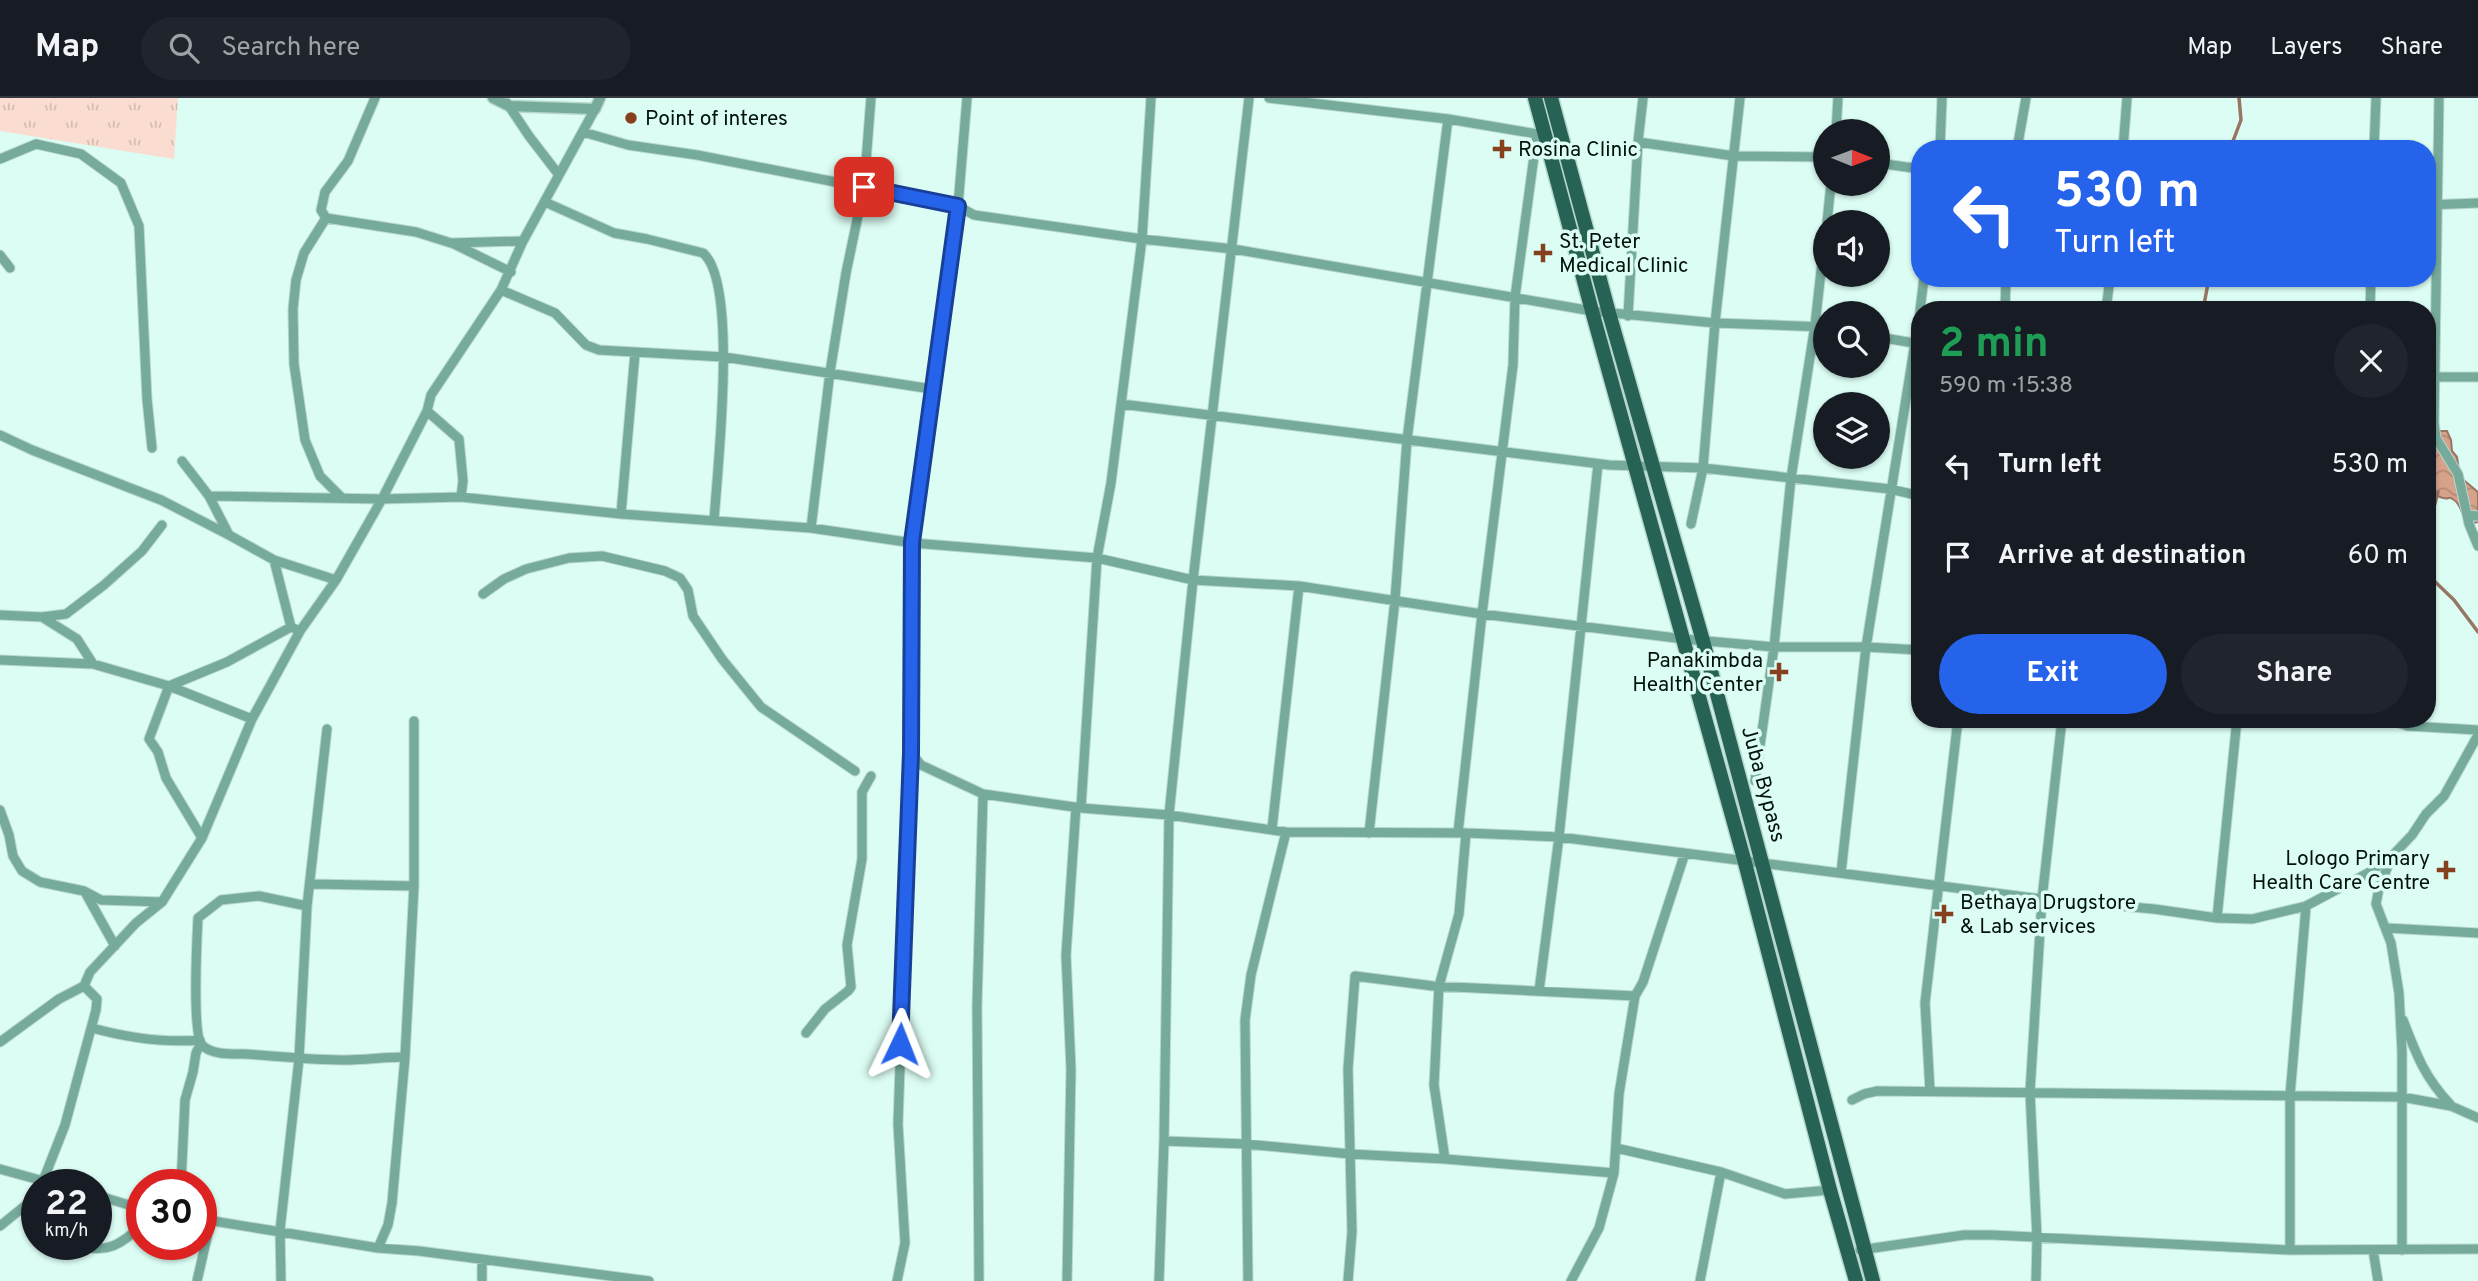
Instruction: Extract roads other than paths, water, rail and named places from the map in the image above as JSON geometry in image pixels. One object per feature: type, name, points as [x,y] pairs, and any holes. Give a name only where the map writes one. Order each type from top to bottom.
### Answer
[{"type":"main road","name":"Juba Bypass","points":[[1535,98],[1541,132],[1684,639],[1856,1281]]},
{"type":"main road","name":"Juba Bypass","points":[[1551,98],[1609,313],[1703,640],[1873,1281]]},
{"type":"street","points":[[375,98],[348,161],[326,192],[321,210],[326,218],[416,232],[451,243],[511,272]]},
{"type":"street","points":[[493,98],[507,102],[595,109]]},
{"type":"street","points":[[0,1042],[59,999],[84,986],[90,972],[136,923],[162,902],[202,838],[252,719],[295,629],[336,580],[382,499],[427,411],[431,396],[511,272],[523,241],[600,98]]},
{"type":"street","points":[[811,528],[830,372],[846,273],[864,187],[871,98]]},
{"type":"street","points":[[897,1281],[905,1243],[898,1124],[911,753],[912,542],[958,206],[967,98]]},
{"type":"street","points":[[1067,1281],[1071,1069],[1066,955],[1097,558],[1111,484],[1142,239],[1151,98]]},
{"type":"street","points":[[1159,1281],[1169,815],[1193,580],[1249,98]]},
{"type":"street","points":[[1269,98],[1541,132],[1515,297],[1513,365],[1482,614],[1462,833],[1460,914],[1440,986],[1434,1085],[1446,1159]]},
{"type":"street","points":[[1628,316],[1643,98]]},
{"type":"street","points":[[1691,524],[1703,468],[1715,323],[1740,98]]},
{"type":"street","points":[[1837,119],[1838,98]]},
{"type":"street","points":[[1940,140],[1942,98]]},
{"type":"street","points":[[2018,140],[2025,98]]},
{"type":"street","points":[[2124,140],[2127,98]]},
{"type":"street","points":[[2374,140],[2376,98]]},
{"type":"street","points":[[2436,152],[2440,98]]},
{"type":"street","points":[[507,102],[559,175]]},
{"type":"street","points":[[1369,833],[1395,600],[1406,440],[1448,120]]},
{"type":"street","points":[[583,132],[628,145],[698,155],[958,206],[974,215],[1233,249],[1628,316],[1715,323],[1813,325]]},
{"type":"street","points":[[1638,142],[1734,156],[1813,156]]},
{"type":"street","points":[[0,159],[36,144],[81,153],[121,183],[139,226],[147,399],[152,448]]},
{"type":"street","points":[[1890,165],[1911,168]]},
{"type":"street","points":[[545,202],[614,233],[681,247],[703,253],[709,258],[720,296],[724,357],[714,522]]},
{"type":"street","points":[[2436,205],[2478,203]]},
{"type":"street","points":[[326,218],[304,253],[296,281],[293,309],[294,363],[305,440],[320,476],[342,498]]},
{"type":"street","points":[[451,243],[523,241]]},
{"type":"street","points":[[0,256],[10,268]]},
{"type":"street","points":[[501,290],[555,313],[586,345],[600,350],[724,357],[932,389]]},
{"type":"street","points":[[1755,781],[1774,647],[1791,478],[1813,338]]},
{"type":"street","points":[[1890,339],[1911,343]]},
{"type":"street","points":[[621,514],[635,353]]},
{"type":"street","points":[[2436,377],[2478,376]]},
{"type":"street","points":[[1841,873],[1866,647],[1890,489],[1911,380]]},
{"type":"street","points":[[1121,404],[1598,464],[1703,468],[1890,489],[1911,494]]},
{"type":"street","points":[[427,411],[459,439],[463,481],[461,497]]},
{"type":"street","points":[[0,435],[161,500],[274,560],[336,580]]},
{"type":"street","points":[[2436,438],[2458,474],[2467,515],[2478,546]]},
{"type":"street","points":[[182,461],[209,496],[229,535]]},
{"type":"street","points":[[1539,991],[1559,837],[1598,464]]},
{"type":"street","points":[[209,496],[382,499],[461,497],[621,514],[811,528],[912,542],[1097,558],[1193,580],[1299,586],[1482,614],[1684,639],[1774,647],[1911,650]]},
{"type":"street","points":[[2467,515],[2478,516]]},
{"type":"street","points":[[0,615],[42,617],[66,614],[142,551],[162,525]]},
{"type":"street","points":[[483,594],[515,574],[569,558],[602,556],[665,571],[680,578],[688,590],[693,616],[722,659],[761,707],[855,771]]},
{"type":"street","points":[[274,560],[295,629]]},
{"type":"street","points":[[1272,829],[1299,586]]},
{"type":"street","points":[[42,617],[77,639],[93,664]]},
{"type":"street","points":[[202,838],[166,778],[158,752],[149,739],[169,686],[295,629]]},
{"type":"street","points":[[2,664],[93,664],[169,686],[252,719]]},
{"type":"street","points":[[378,1248],[388,1225],[392,1203],[405,1057],[414,886],[414,720]]},
{"type":"street","points":[[1930,1091],[1925,1003],[1957,728]]},
{"type":"street","points":[[2036,1281],[2038,1238],[2030,1092],[2042,899],[2061,728]]},
{"type":"street","points":[[2217,918],[2236,728]]},
{"type":"street","points":[[911,753],[921,765],[983,794],[1079,807],[1169,815],[1286,831],[1559,837],[2042,899],[2217,918],[2252,919],[2306,906],[2368,873],[2393,855],[2412,835],[2426,814],[2444,796],[2478,732],[2431,728]]},
{"type":"street","points":[[281,1281],[280,1230],[299,1059],[307,906],[327,729]]},
{"type":"street","points":[[806,1033],[825,1009],[851,986],[847,945],[862,859],[862,792],[871,776]]},
{"type":"street","points":[[979,1281],[977,1006],[983,794]]},
{"type":"street","points":[[0,810],[13,856],[22,871],[40,882],[84,891],[101,900],[162,902]]},
{"type":"street","points":[[1248,1281],[1245,1020],[1251,975],[1286,831]]},
{"type":"street","points":[[1571,1281],[1599,1228],[1614,1173],[1619,1094],[1635,996],[1643,982],[1685,853]]},
{"type":"street","points":[[2393,855],[2379,888],[2376,904],[2396,964],[2400,1012],[2402,1250]]},
{"type":"street","points":[[311,884],[414,886]]},
{"type":"street","points":[[84,891],[115,946]]},
{"type":"street","points":[[307,906],[259,896],[221,900],[198,918],[195,974],[200,1042],[203,1047],[231,1054],[299,1059],[405,1057]]},
{"type":"street","points":[[2290,1250],[2290,1096],[2306,906]]},
{"type":"street","points":[[2386,928],[2478,933]]},
{"type":"street","points":[[1348,1281],[1352,1232],[1348,1069],[1355,976],[1440,986],[1635,996]]},
{"type":"street","points":[[48,1169],[62,1134],[92,1028],[97,999],[84,986]]},
{"type":"street","points":[[2400,1012],[2425,1073],[2451,1106]]},
{"type":"street","points":[[92,1028],[152,1038],[200,1042]]},
{"type":"street","points":[[182,1169],[184,1100],[200,1042]]},
{"type":"street","points":[[1852,1100],[1877,1091],[2402,1097],[2451,1106],[2478,1118]]},
{"type":"street","points":[[1164,1141],[1246,1144],[1614,1173]]},
{"type":"street","points":[[1616,1148],[1721,1172],[1785,1194],[1830,1190]]},
{"type":"street","points":[[0,1169],[21,1175]]},
{"type":"street","points":[[1700,1281],[1721,1172]]},
{"type":"street","points":[[0,1226],[21,1209]]},
{"type":"street","points":[[217,1221],[378,1248],[482,1260],[581,1277],[649,1281]]},
{"type":"street","points":[[1847,1252],[1964,1235],[2290,1250],[2478,1249]]},
{"type":"street","points":[[2373,1250],[2378,1281]]},
{"type":"street","points":[[197,1281],[200,1260]]},
{"type":"street","points":[[482,1260],[482,1281]]},
{"type":"water","points":[[2438,431],[2447,431],[2452,451],[2457,457],[2460,477],[2478,492],[2478,522],[2469,524],[2457,502],[2436,495]]},
{"type":"waterway","points":[[2233,140],[2241,120],[2239,98]]},
{"type":"waterway","points":[[2205,301],[2207,287]]},
{"type":"waterway","points":[[2436,500],[2438,492]]},
{"type":"waterway","points":[[2436,583],[2454,600],[2478,632]]},
{"type":"place","name":"Point of interes","points":[[631,118]]},
{"type":"place","name":"Rosina Clinic","points":[[1502,149]]},
{"type":"place","name":"St. Peter Medical Clinic","points":[[1543,253]]},
{"type":"place","name":"Panakimbda Health Center","points":[[1779,672]]},
{"type":"place","name":"Lologo Primary Health Care Centre","points":[[2446,870]]},
{"type":"place","name":"Bethaya Drugstore & Lab services","points":[[1944,914]]}]
